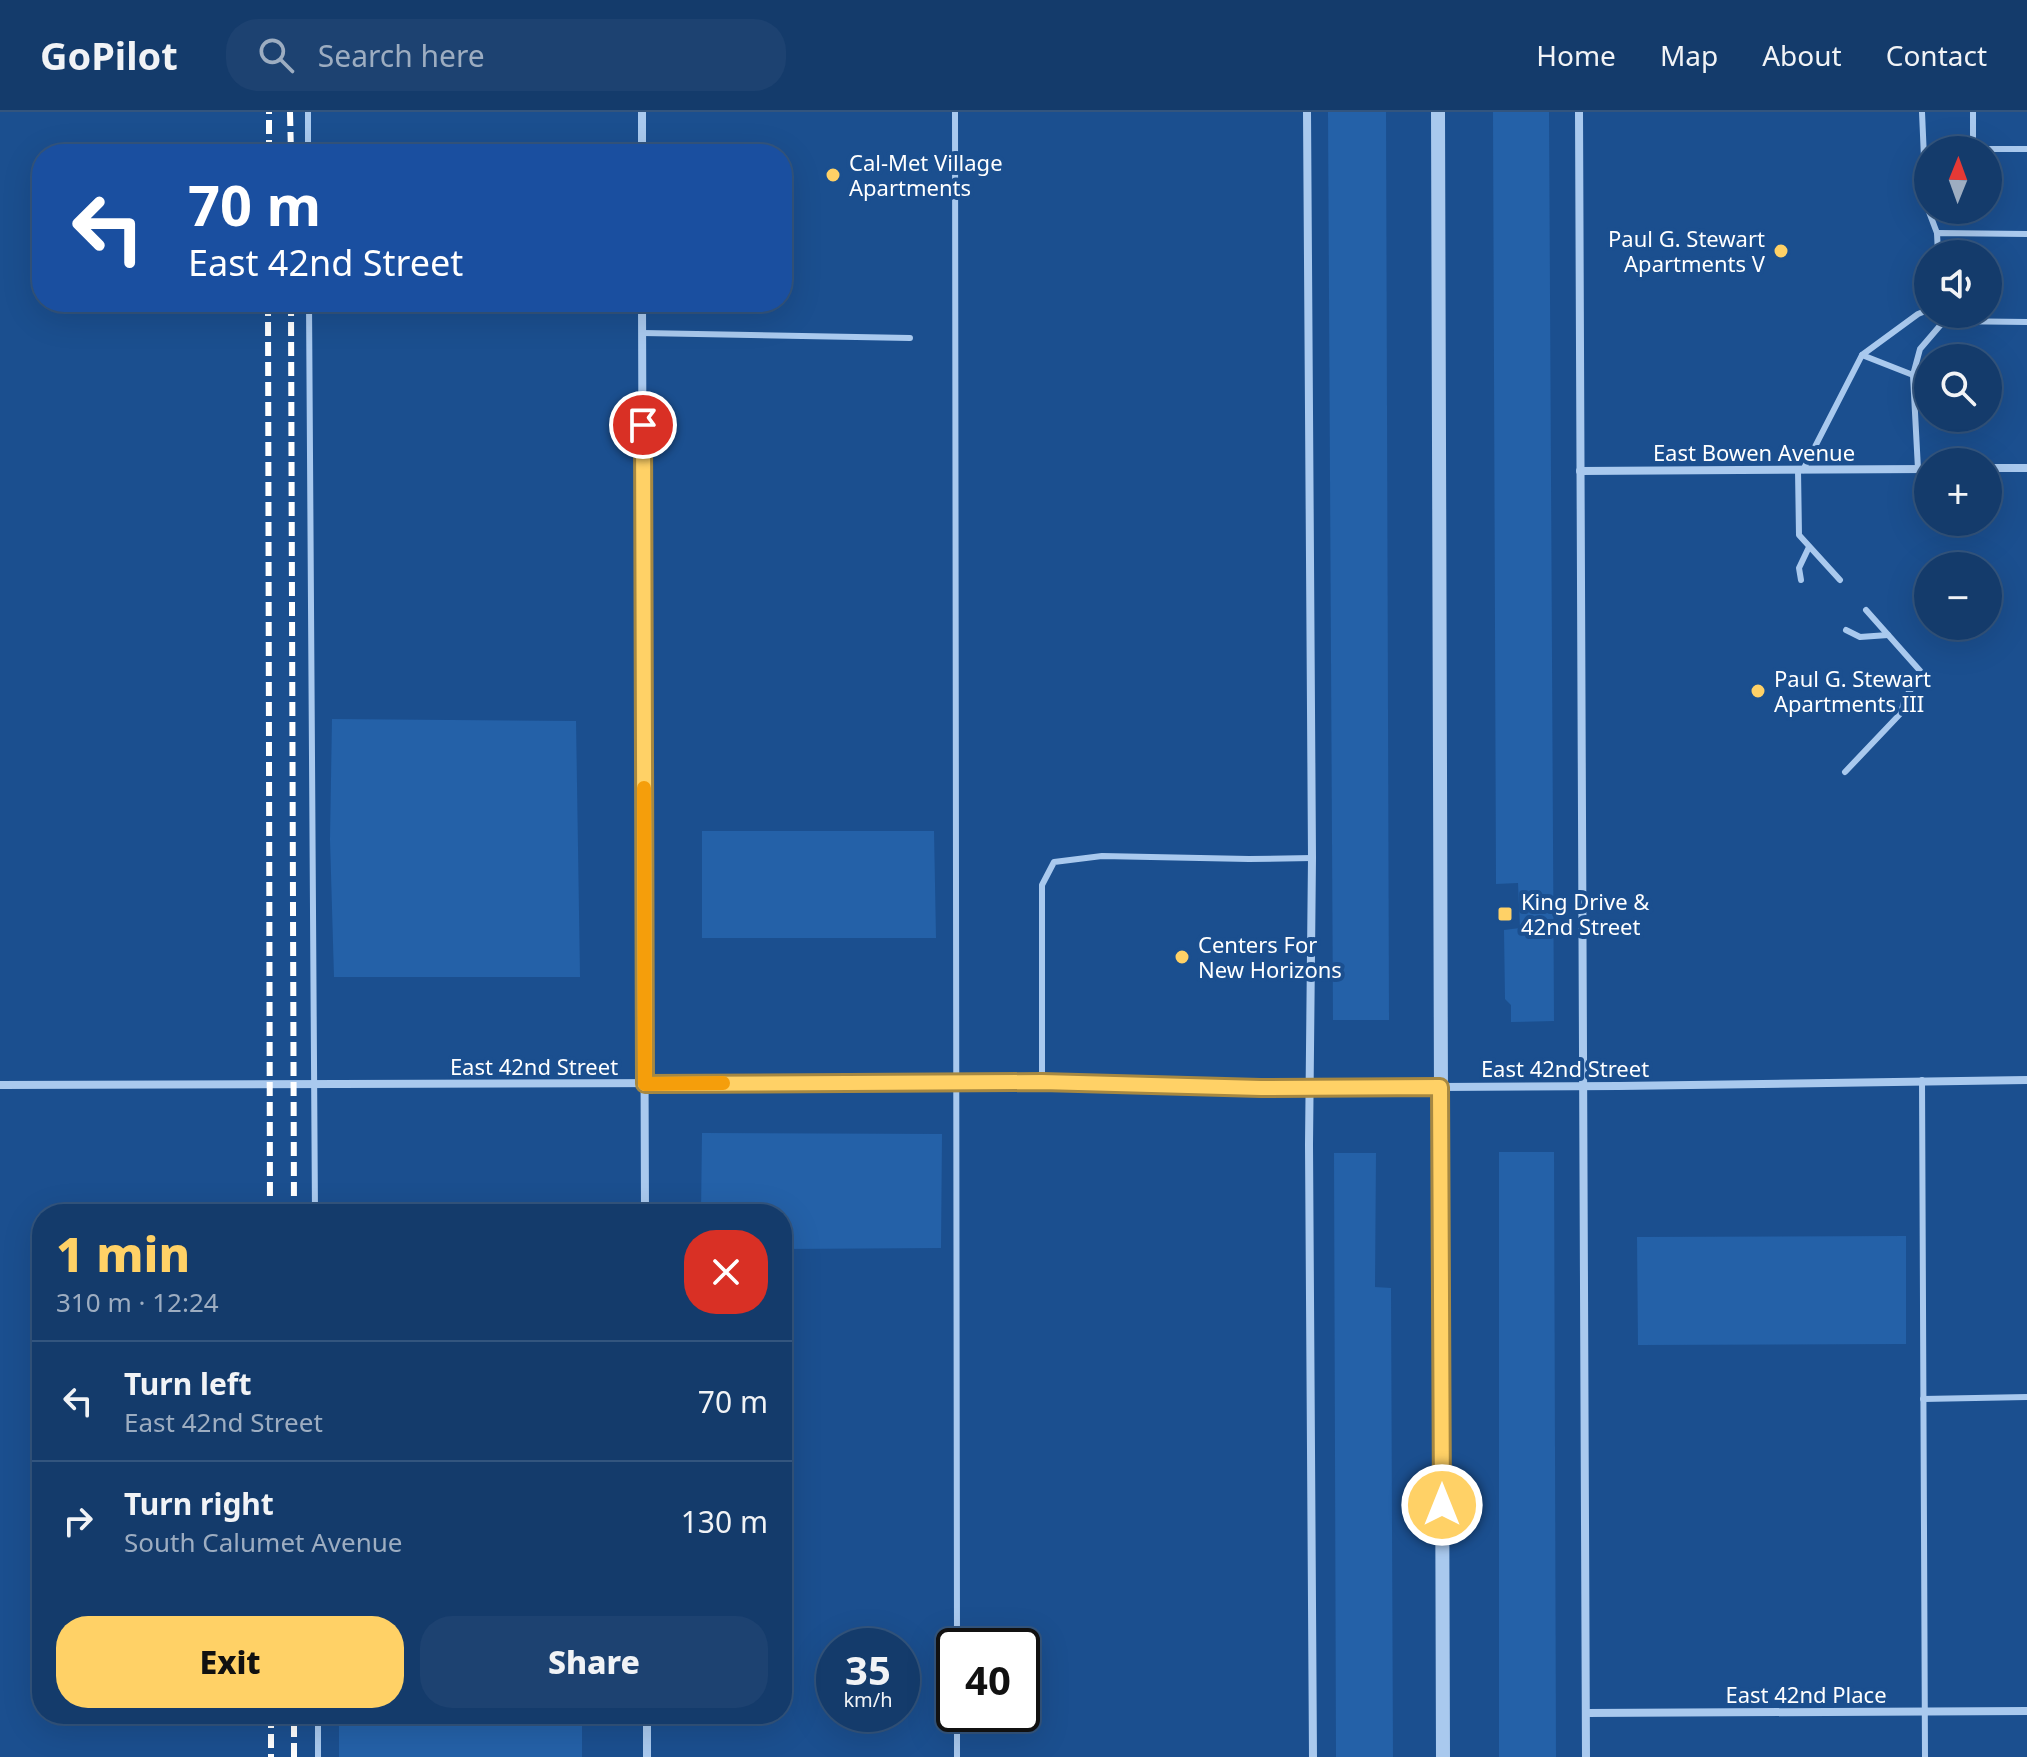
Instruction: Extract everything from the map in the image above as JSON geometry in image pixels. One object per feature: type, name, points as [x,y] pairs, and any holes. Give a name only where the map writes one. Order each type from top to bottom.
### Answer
[{"type":"street","points":[[642,112],[642,144]]},
{"type":"street","points":[[1307,112],[1313,1757]]},
{"type":"street","points":[[1438,112],[1443,1757]]},
{"type":"street","points":[[1579,112],[1586,1757]]},
{"type":"street","points":[[642,312],[645,1204]]},
{"type":"street","points":[[2002,468],[2027,468]]},
{"type":"street","name":"East Bowen Avenue","points":[[1580,471],[1914,469]]},
{"type":"street","name":"East 42nd Street","points":[[0,1085],[1042,1082],[1248,1087],[1440,1087],[2027,1080]]},
{"type":"street","name":"East 42nd Place","points":[[1586,1713],[2027,1711]]},
{"type":"street","points":[[647,1724],[647,1757]]},
{"type":"lane","points":[[308,112],[308,144]]},
{"type":"lane","points":[[955,112],[957,1628]]},
{"type":"lane","points":[[1922,112],[1926,204],[1937,240]]},
{"type":"lane","points":[[1973,112],[1973,149],[2027,149]]},
{"type":"lane","points":[[1937,233],[2027,234]]},
{"type":"lane","points":[[309,312],[315,1204]]},
{"type":"lane","points":[[1840,580],[1799,535],[1800,470],[1862,355],[1914,317]]},
{"type":"lane","points":[[2002,321],[2027,322]]},
{"type":"lane","points":[[1921,448],[1913,375],[1920,349],[1936,328]]},
{"type":"lane","points":[[643,333],[910,338]]},
{"type":"lane","points":[[1862,355],[1913,375]]},
{"type":"lane","points":[[1801,580],[1799,568],[1809,547]]},
{"type":"lane","points":[[1845,772],[1901,713],[1905,698],[1922,673],[1866,610]]},
{"type":"lane","points":[[1846,630],[1860,637],[1888,635]]},
{"type":"lane","points":[[1042,1082],[1042,885],[1054,862],[1102,856],[1312,858]]},
{"type":"lane","points":[[1922,1080],[1925,1757]]},
{"type":"lane","points":[[1923,1399],[2027,1397]]},
{"type":"lane","points":[[318,1724],[318,1757]]},
{"type":"lane","points":[[957,1732],[957,1757]]},
{"type":"shaded area","points":[[1328,112],[1386,112],[1389,1020],[1333,1020]]},
{"type":"shaded area","points":[[1493,112],[1549,112],[1554,1021],[1511,1022],[1511,1005],[1505,999],[1504,930],[1520,928],[1518,883],[1496,884]]},
{"type":"shaded area","points":[[332,719],[576,721],[580,977],[334,977],[330,839]]},
{"type":"shaded area","points":[[702,831],[934,831],[936,938],[702,938]]},
{"type":"shaded area","points":[[702,1133],[942,1134],[941,1248],[792,1249],[792,1204],[701,1204]]},
{"type":"shaded area","points":[[1499,1152],[1554,1152],[1556,1757],[1499,1757]]},
{"type":"shaded area","points":[[1334,1153],[1376,1153],[1375,1287],[1391,1288],[1393,1757],[1336,1757]]},
{"type":"shaded area","points":[[1906,1236],[1906,1344],[1638,1345],[1637,1237]]},
{"type":"shaded area","points":[[339,1724],[582,1724],[582,1757],[339,1757]]},
{"type":"railway","points":[[269,112],[269,144]]},
{"type":"railway","points":[[290,112],[291,144]]},
{"type":"railway","points":[[268,312],[270,1204]]},
{"type":"railway","points":[[291,312],[294,1204]]},
{"type":"railway","points":[[271,1724],[271,1757]]},
{"type":"railway","points":[[294,1724],[294,1757]]},
{"type":"slow traffic","points":[[644,788],[645,1084],[723,1083]]},
{"type":"place","name":"Cal-Met Village Apartments","points":[[833,175]]},
{"type":"place","name":"Paul G. Stewart Apartments V","points":[[1781,251]]},
{"type":"place","name":"Paul G. Stewart Apartments III","points":[[1758,691]]},
{"type":"place","name":"King Drive & 42nd Street","points":[[1505,914]]},
{"type":"place","name":"Centers For New Horizons","points":[[1182,957]]},
{"type":"route","points":[[643,425],[645,1084],[1042,1082],[1261,1088],[1440,1087],[1442,1505]]}]
